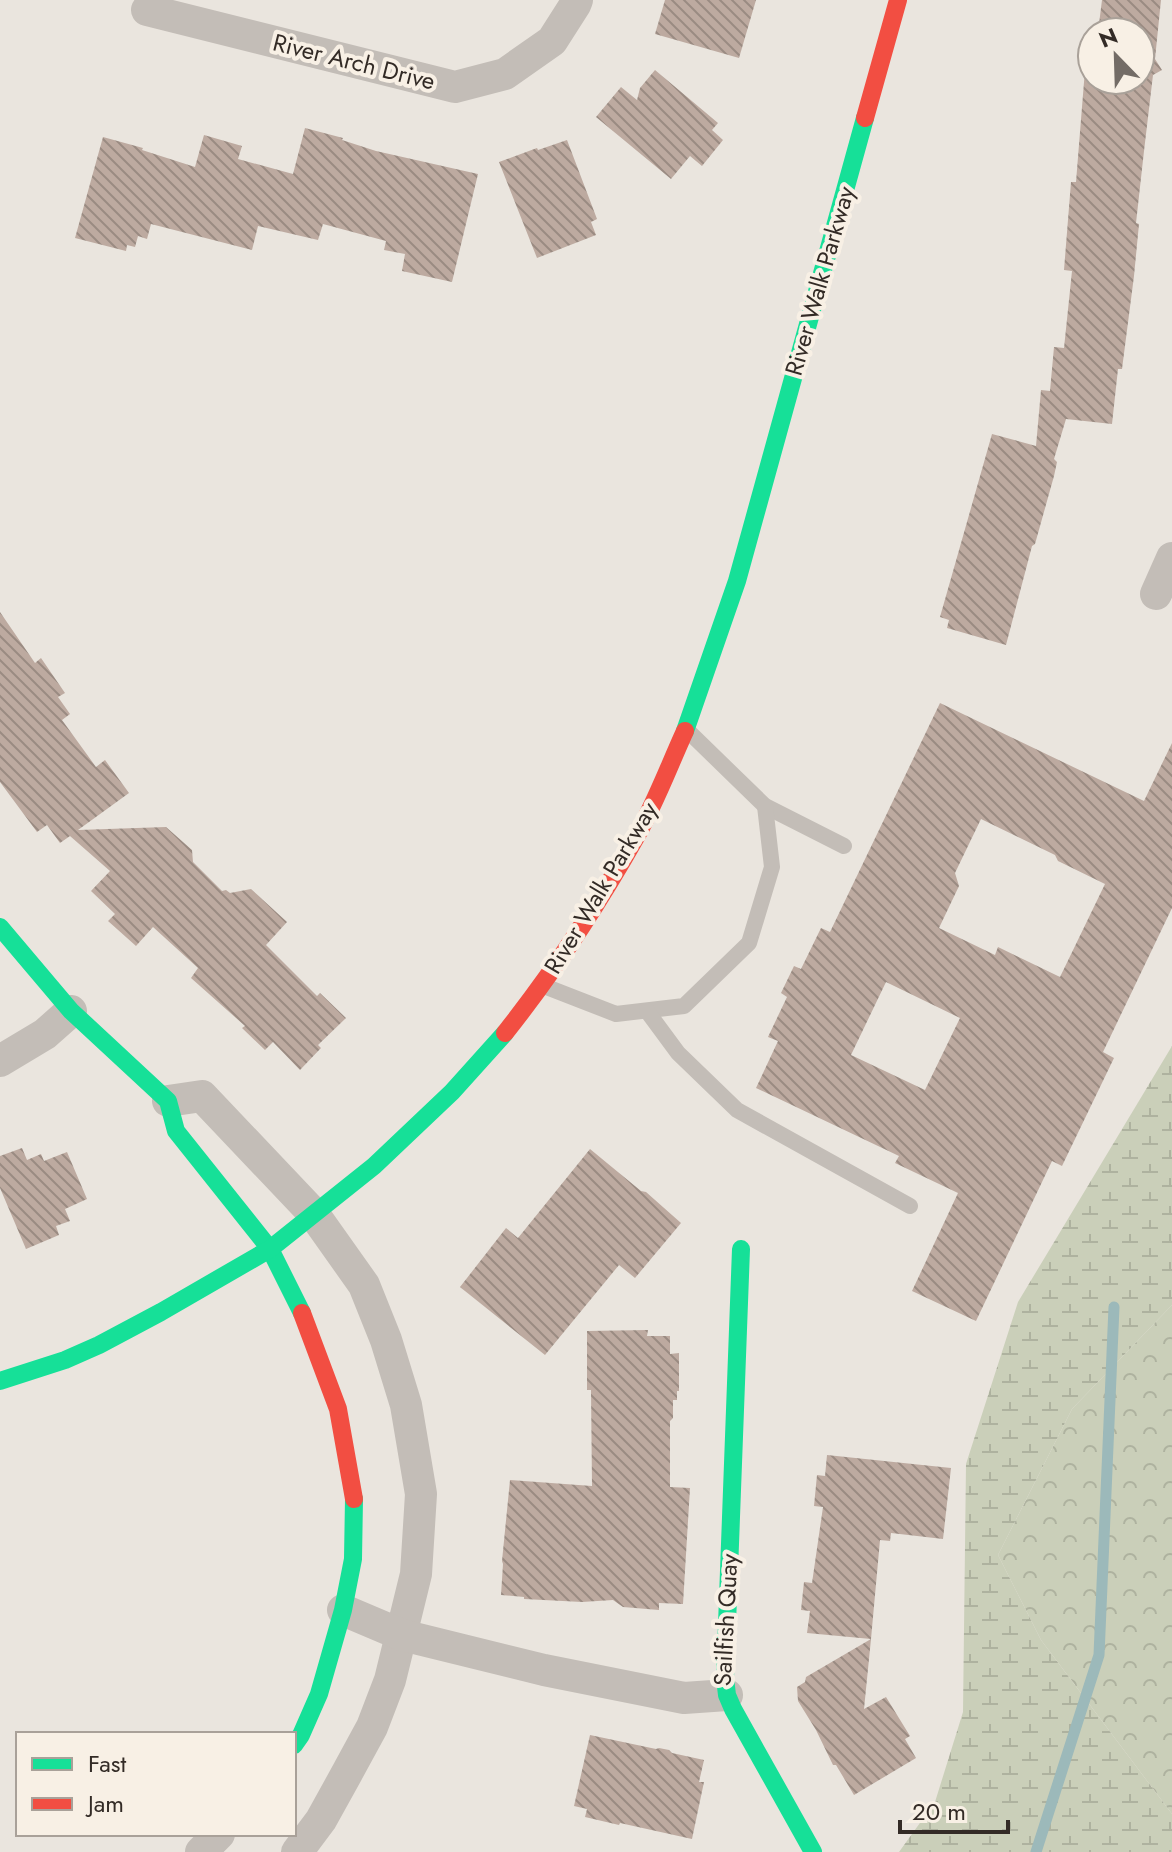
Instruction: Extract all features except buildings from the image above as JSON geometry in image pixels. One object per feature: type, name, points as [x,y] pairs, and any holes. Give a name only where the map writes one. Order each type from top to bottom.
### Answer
[{"type":"street","name":"River Arch Drive","points":[[147,10],[455,87],[505,74],[552,41],[577,0]]},
{"type":"street","name":"River Walk Parkway","points":[[0,1381],[65,1360],[99,1345],[270,1249],[374,1166],[452,1092],[543,985],[585,922],[637,835],[686,729],[737,581],[898,0]]},
{"type":"street","points":[[1156,594],[1172,558]]},
{"type":"street","points":[[0,927],[71,1011],[168,1101],[176,1131],[270,1249],[300,1309],[338,1409],[354,1492],[353,1559],[343,1610],[319,1694],[296,1742]]},
{"type":"street","points":[[0,1061],[45,1034],[71,1011]]},
{"type":"street","points":[[168,1101],[202,1096],[313,1213],[364,1285],[386,1340],[406,1405],[421,1494],[416,1574],[402,1635],[390,1680],[372,1727],[321,1820],[297,1852]]},
{"type":"street","name":"Sailfish Quay","points":[[343,1610],[402,1635],[544,1670],[684,1698],[727,1695],[725,1678],[741,1249]]},
{"type":"street","points":[[727,1695],[813,1852]]},
{"type":"street","points":[[201,1852],[217,1836]]},
{"type":"lane","points":[[686,729],[765,806],[844,846]]},
{"type":"lane","points":[[543,985],[616,1014],[684,1006],[749,943],[772,867],[765,806]]},
{"type":"lane","points":[[647,1011],[678,1053],[737,1110],[910,1206]]},
{"type":"green space","points":[[1172,1046],[1172,1305],[1072,1409],[998,1555],[1041,1640],[1172,1814],[1172,1852],[899,1852],[935,1802],[963,1712],[966,1464],[1018,1302]]},
{"type":"green space","points":[[1172,1305],[1172,1814],[1041,1640],[998,1555],[1072,1409]]},
{"type":"waterway","points":[[1036,1852],[1099,1655],[1114,1307]]},
{"type":"traffic: fast","points":[[685,731],[737,581],[865,118]]},
{"type":"traffic: fast","points":[[0,927],[71,1011],[168,1101],[176,1131],[270,1249],[302,1313]]},
{"type":"traffic: fast","points":[[0,1381],[65,1360],[99,1345],[270,1249],[374,1166],[452,1092],[505,1033]]},
{"type":"traffic: fast","points":[[741,1249],[725,1678],[727,1695],[813,1852]]},
{"type":"traffic: fast","points":[[296,1742],[319,1694],[343,1610],[353,1559],[354,1499]]},
{"type":"traffic: jam","points":[[865,118],[898,0]]},
{"type":"traffic: jam","points":[[505,1033],[558,962],[621,863],[649,811],[685,731]]},
{"type":"traffic: jam","points":[[302,1313],[338,1409],[354,1499]]}]
